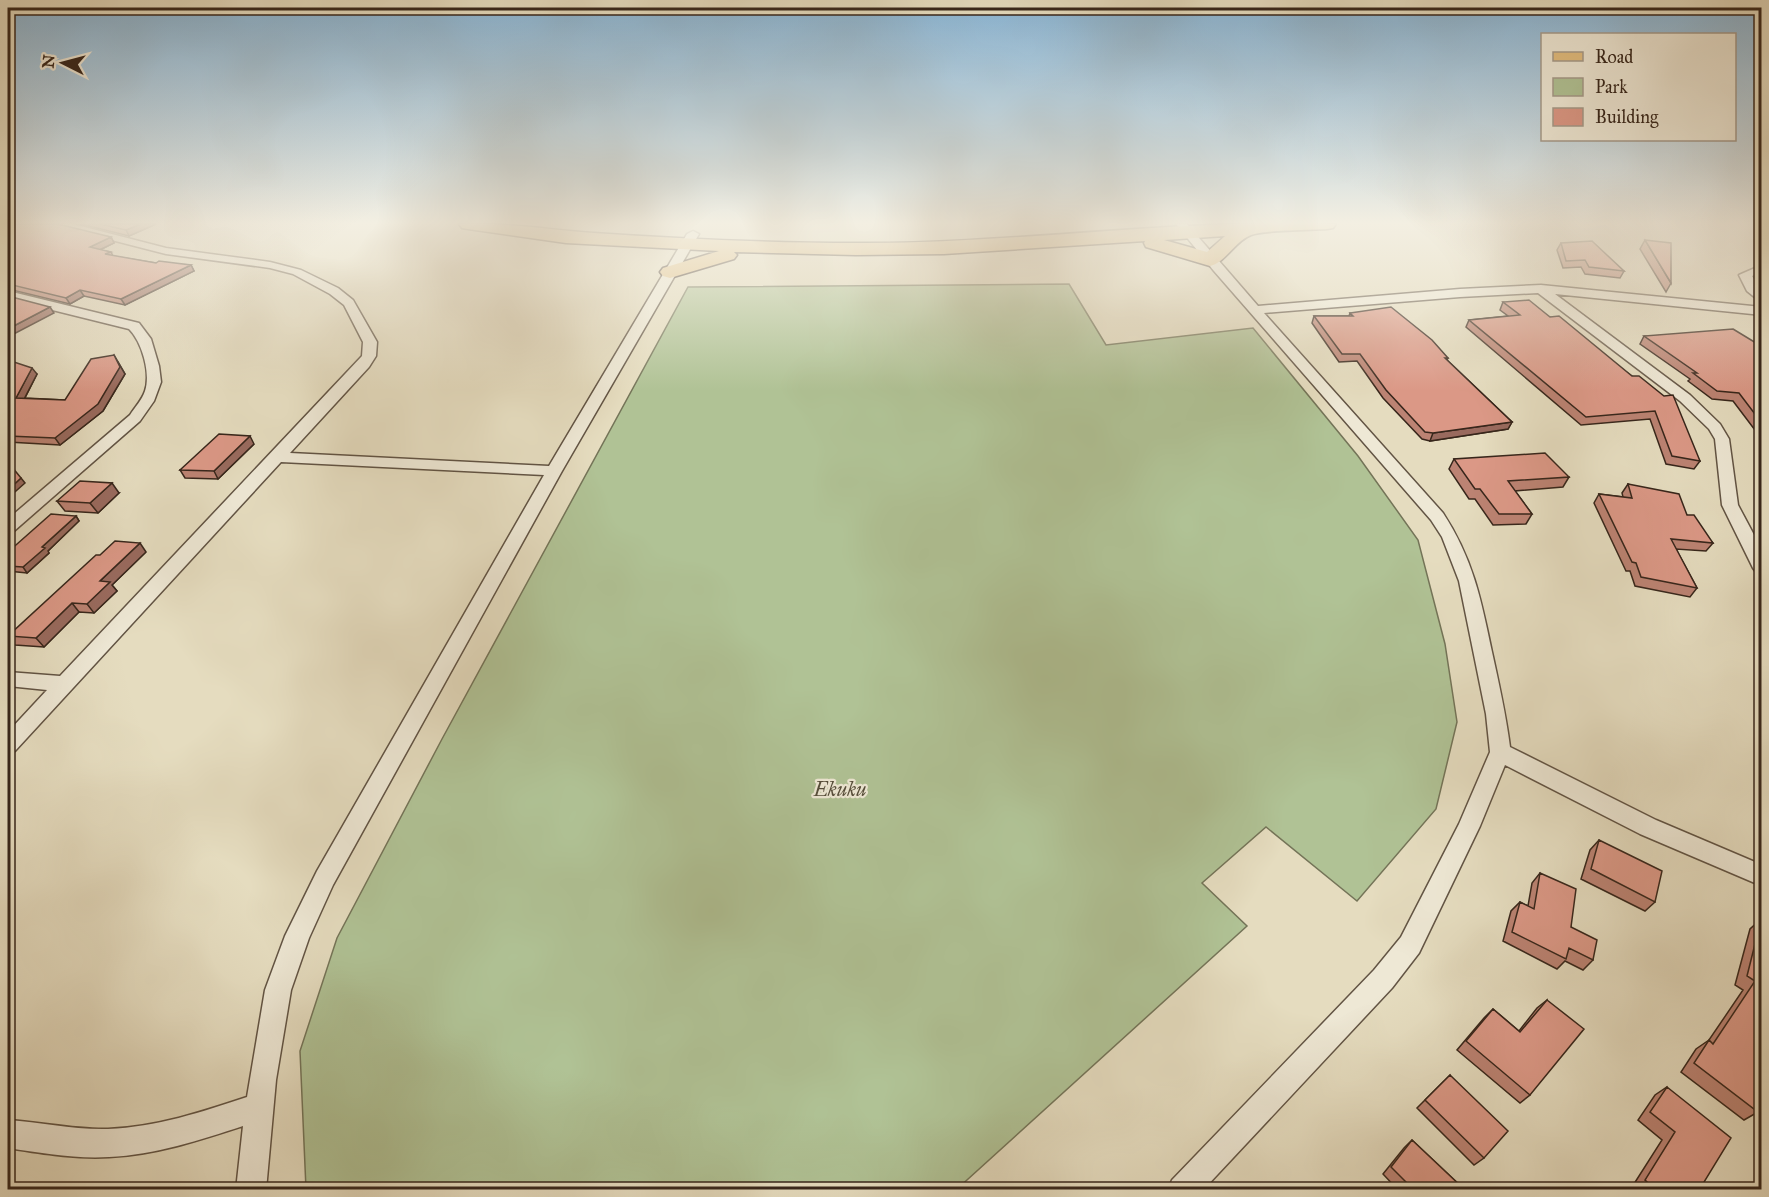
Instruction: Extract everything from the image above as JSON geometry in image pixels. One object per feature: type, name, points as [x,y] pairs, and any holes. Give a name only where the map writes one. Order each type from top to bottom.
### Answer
[{"type":"street","points":[[8,745],[364,364],[369,356],[370,342],[349,303],[334,291],[310,280]]},
{"type":"street","points":[[251,1190],[259,1107],[278,990],[297,936],[325,878],[554,471],[666,280]]},
{"type":"street","points":[[1182,1190],[1383,979],[1410,945],[1469,826],[1500,752],[1498,724],[1468,581],[1450,537],[1416,493],[1228,280]]},
{"type":"street","points":[[1747,280],[1761,299]]},
{"type":"street","points":[[1256,310],[1460,293],[1541,289],[1756,310],[1761,324]]},
{"type":"street","points":[[1541,289],[1685,398],[1715,427],[1722,439],[1730,505],[1761,568]]},
{"type":"street","points":[[8,295],[134,326],[143,334],[155,379],[151,396],[135,418],[8,527]]},
{"type":"street","points":[[279,457],[554,471]]},
{"type":"street","points":[[8,680],[63,684]]},
{"type":"street","points":[[1500,752],[1648,827],[1761,876]]},
{"type":"street","points":[[8,1134],[86,1143],[131,1142],[183,1131],[259,1107]]},
{"type":"green space","name":"Ekuku","points":[[1069,284],[1106,345],[1253,328],[1358,456],[1418,540],[1445,644],[1457,722],[1436,809],[1357,901],[1266,827],[1202,883],[1247,926],[957,1189],[306,1189],[300,1051],[337,938],[442,739],[688,287]]},
{"type":"building","points":[[8,280],[160,280],[121,299],[80,290],[66,298],[8,284]]},
{"type":"building","points":[[8,296],[50,307],[8,329]]},
{"type":"building","points":[[1529,300],[1550,317],[1559,316],[1632,376],[1639,376],[1664,396],[1673,395],[1700,461],[1672,456],[1655,411],[1586,417],[1469,320],[1520,315],[1503,302]]},
{"type":"building","points":[[1391,307],[1432,340],[1448,358],[1445,358],[1512,422],[1433,433],[1425,432],[1386,390],[1360,354],[1342,354],[1314,316],[1353,316],[1350,313]]},
{"type":"building","points":[[1733,329],[1761,346],[1761,422],[1739,393],[1717,391],[1693,373],[1697,373],[1644,336]]},
{"type":"building","points":[[114,355],[120,367],[98,404],[55,438],[8,436],[8,360],[32,368],[16,398],[65,400],[91,359]]},
{"type":"building","points":[[219,434],[250,436],[214,471],[180,470]]},
{"type":"building","points":[[1545,453],[1569,477],[1508,481],[1532,514],[1499,514],[1480,489],[1475,489],[1454,459]]},
{"type":"building","points":[[12,467],[21,478],[8,490],[8,470]]},
{"type":"building","points":[[80,481],[112,483],[90,503],[57,501]]},
{"type":"building","points":[[1628,484],[1679,494],[1687,515],[1694,515],[1713,543],[1671,539],[1697,588],[1641,577],[1636,563],[1632,562],[1599,494],[1632,498]]},
{"type":"building","points":[[51,514],[76,516],[23,567],[8,566],[8,552]]},
{"type":"building","points":[[115,541],[140,543],[100,581],[110,582],[87,604],[72,603],[36,638],[8,636],[96,555],[100,555]]},
{"type":"building","points":[[1599,840],[1662,871],[1655,902],[1591,869]]},
{"type":"building","points":[[1540,873],[1576,889],[1571,927],[1597,940],[1593,960],[1569,948],[1566,959],[1512,932],[1520,902],[1534,909]]},
{"type":"building","points":[[1761,920],[1761,1106],[1758,1112],[1694,1063],[1709,1040],[1713,1044],[1755,981],[1747,976]]},
{"type":"building","points":[[1547,1000],[1584,1029],[1530,1095],[1466,1041],[1493,1009],[1520,1032]]},
{"type":"building","points":[[1450,1075],[1508,1131],[1484,1158],[1425,1100]]},
{"type":"building","points":[[1667,1087],[1731,1138],[1704,1182],[1714,1190],[1656,1190],[1645,1180],[1675,1132],[1650,1112]]},
{"type":"building","points":[[1412,1140],[1465,1190],[1414,1190],[1391,1167]]}]
